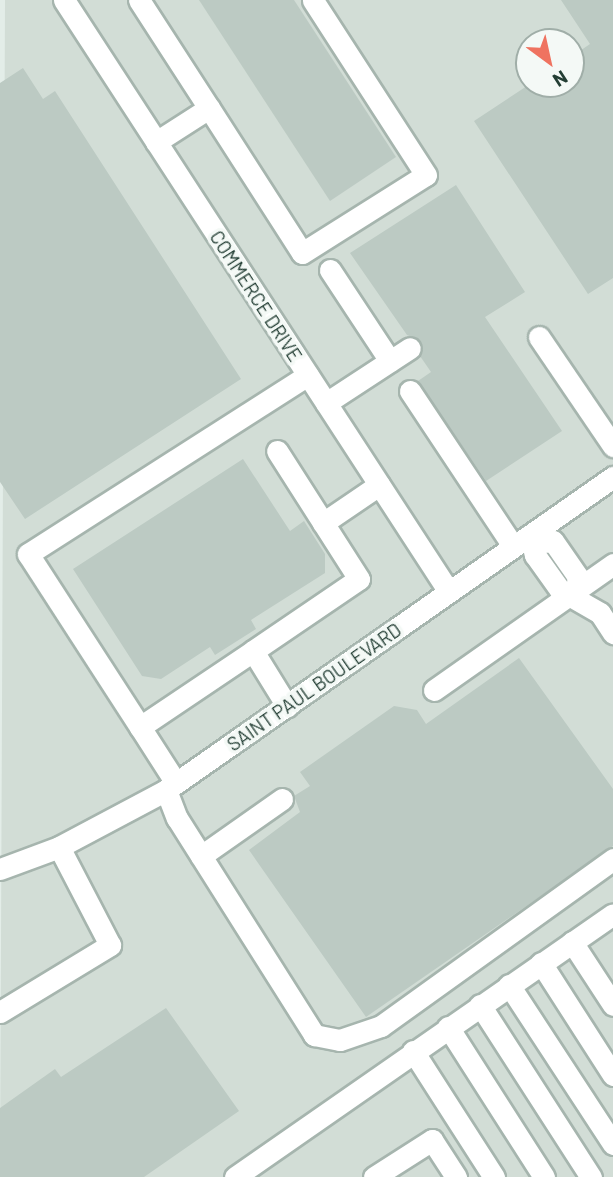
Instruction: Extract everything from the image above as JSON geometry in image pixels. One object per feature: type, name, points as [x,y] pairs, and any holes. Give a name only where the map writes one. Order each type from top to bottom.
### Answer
[{"type":"street","name":"COMMERCE DRIVE","points":[[64,0],[449,592]]},
{"type":"street","points":[[139,0],[302,253],[426,175],[313,0]]},
{"type":"street","points":[[156,142],[209,108]]},
{"type":"street","points":[[330,270],[390,361]]},
{"type":"street","points":[[539,337],[613,446]]},
{"type":"street","points":[[326,403],[410,348]]},
{"type":"street","points":[[308,375],[28,554],[140,727],[171,786],[201,856],[314,1035],[340,1040],[382,1026],[613,859]]},
{"type":"street","points":[[410,391],[527,541],[553,541],[578,577],[575,594]]},
{"type":"street","points":[[140,727],[359,579],[277,451]]},
{"type":"street","name":"SAINT PAUL BOULEVARD","points":[[0,869],[59,846],[171,786],[449,592],[527,541],[613,477]]},
{"type":"street","points":[[323,523],[379,485]]},
{"type":"street","points":[[434,690],[575,594],[613,564]]},
{"type":"street","points":[[575,594],[613,633]]},
{"type":"street","points":[[253,651],[287,706]]},
{"type":"street","points":[[201,856],[282,799]]},
{"type":"street","points":[[0,1012],[110,945],[59,846]]},
{"type":"street","points":[[235,1177],[447,1027],[572,942],[611,919]]},
{"type":"street","points":[[572,942],[613,1005]]},
{"type":"street","points":[[541,963],[613,1075]]},
{"type":"street","points":[[509,985],[613,1144]]},
{"type":"street","points":[[480,1005],[591,1177]]},
{"type":"street","points":[[447,1027],[544,1177]]},
{"type":"street","points":[[413,1051],[494,1177]]},
{"type":"street","points":[[374,1177],[432,1140],[456,1177]]},
{"type":"shaded area","points":[[5,0],[613,0],[613,1177],[0,1177]]},
{"type":"building","points":[[199,0],[294,0],[396,157],[330,201]]},
{"type":"building","points":[[561,0],[613,0],[613,278],[588,294],[474,121],[515,94],[515,98],[585,98],[585,47],[590,44],[585,36],[585,28],[579,28]]},
{"type":"building","points":[[23,68],[43,99],[55,91],[241,379],[25,519],[0,482],[0,83]]},
{"type":"building","points":[[456,185],[525,292],[485,317],[562,431],[486,481],[418,381],[431,372],[420,356],[421,341],[407,335],[350,253]]},
{"type":"building","points":[[243,459],[290,531],[304,521],[325,554],[325,573],[251,620],[256,629],[215,655],[210,647],[161,679],[142,676],[73,569]]},
{"type":"building","points":[[519,658],[613,789],[613,846],[366,1017],[249,850],[300,812],[294,796],[310,786],[300,772],[394,706],[417,710],[426,724]]},
{"type":"building","points":[[166,1008],[239,1111],[144,1177],[0,1177],[0,1108],[55,1069],[61,1077]]}]
